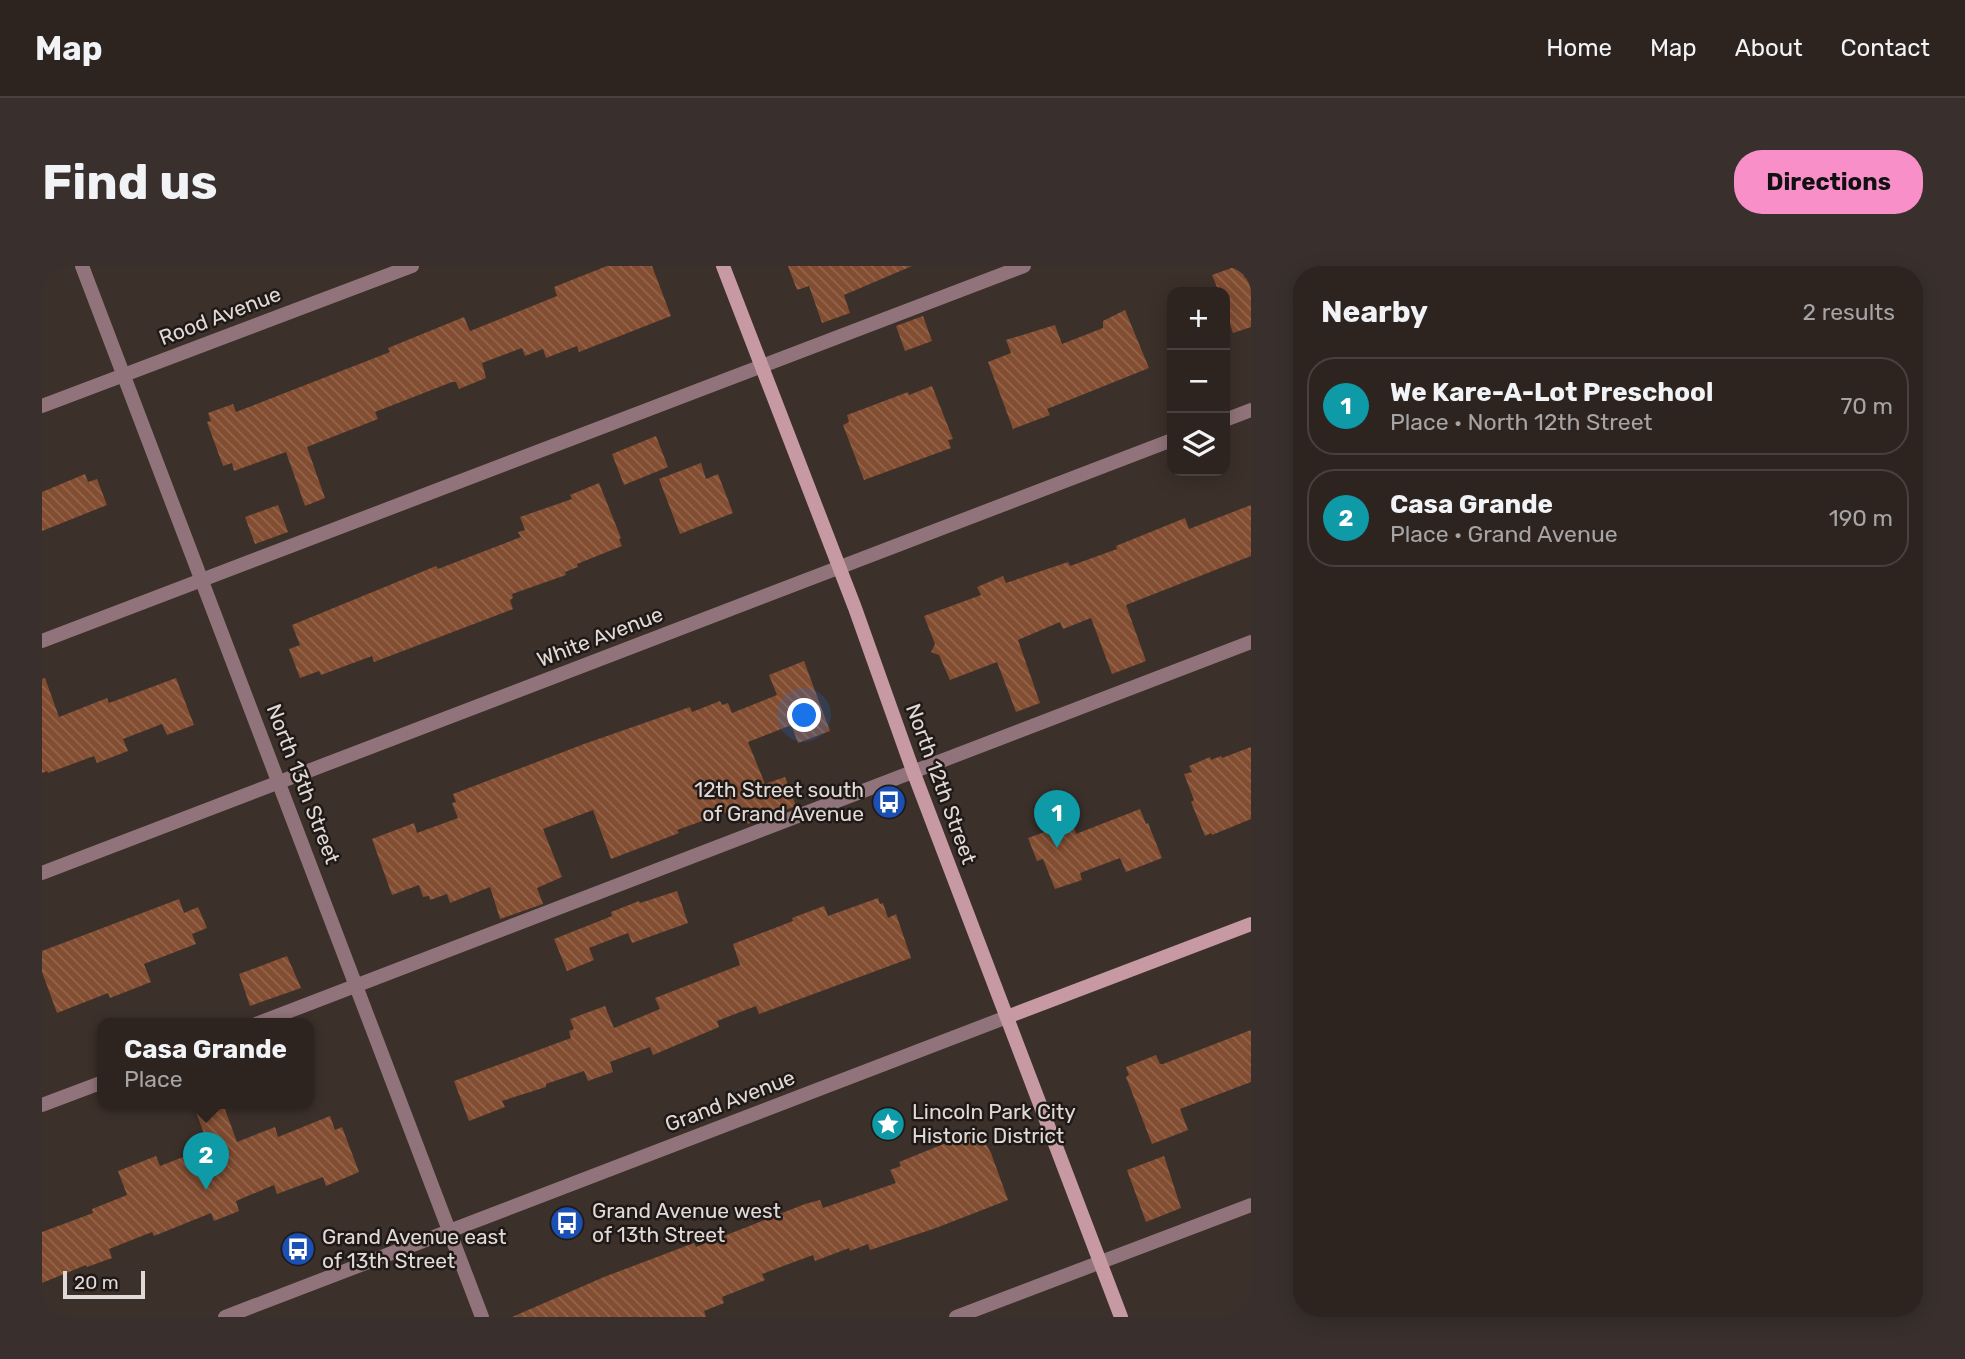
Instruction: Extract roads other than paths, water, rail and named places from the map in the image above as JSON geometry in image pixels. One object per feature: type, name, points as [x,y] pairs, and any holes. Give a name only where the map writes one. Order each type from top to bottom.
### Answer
[{"type":"main road","name":"North 12th Street","points":[[723,266],[1121,1317]]},
{"type":"main road","name":"Grand Avenue","points":[[1007,1017],[1251,925]]},
{"type":"street","name":"North 13th Street","points":[[82,266],[482,1317]]},
{"type":"street","name":"Rood Avenue","points":[[42,406],[412,266]]},
{"type":"street","points":[[42,641],[1024,266]]},
{"type":"street","points":[[1230,418],[1251,410]]},
{"type":"street","name":"White Avenue","points":[[42,873],[1167,442]]},
{"type":"street","points":[[271,1018],[1251,642]]},
{"type":"street","name":"Grand Avenue","points":[[225,1317],[1007,1017]]},
{"type":"street","points":[[42,1105],[97,1084]]},
{"type":"street","points":[[956,1317],[1251,1205]]},
{"type":"place","name":"12th Street south of Grand Avenue","points":[[889,802]]},
{"type":"place","name":"We Kare-A-Lot Preschool","points":[[1057,848]]},
{"type":"place","name":"Lincoln Park City Historic District","points":[[888,1124]]},
{"type":"place","name":"Casa Grande","points":[[206,1190]]},
{"type":"place","name":"Grand Avenue west of 13th Street","points":[[567,1223]]},
{"type":"place","name":"Grand Avenue east of 13th Street","points":[[298,1249]]}]
